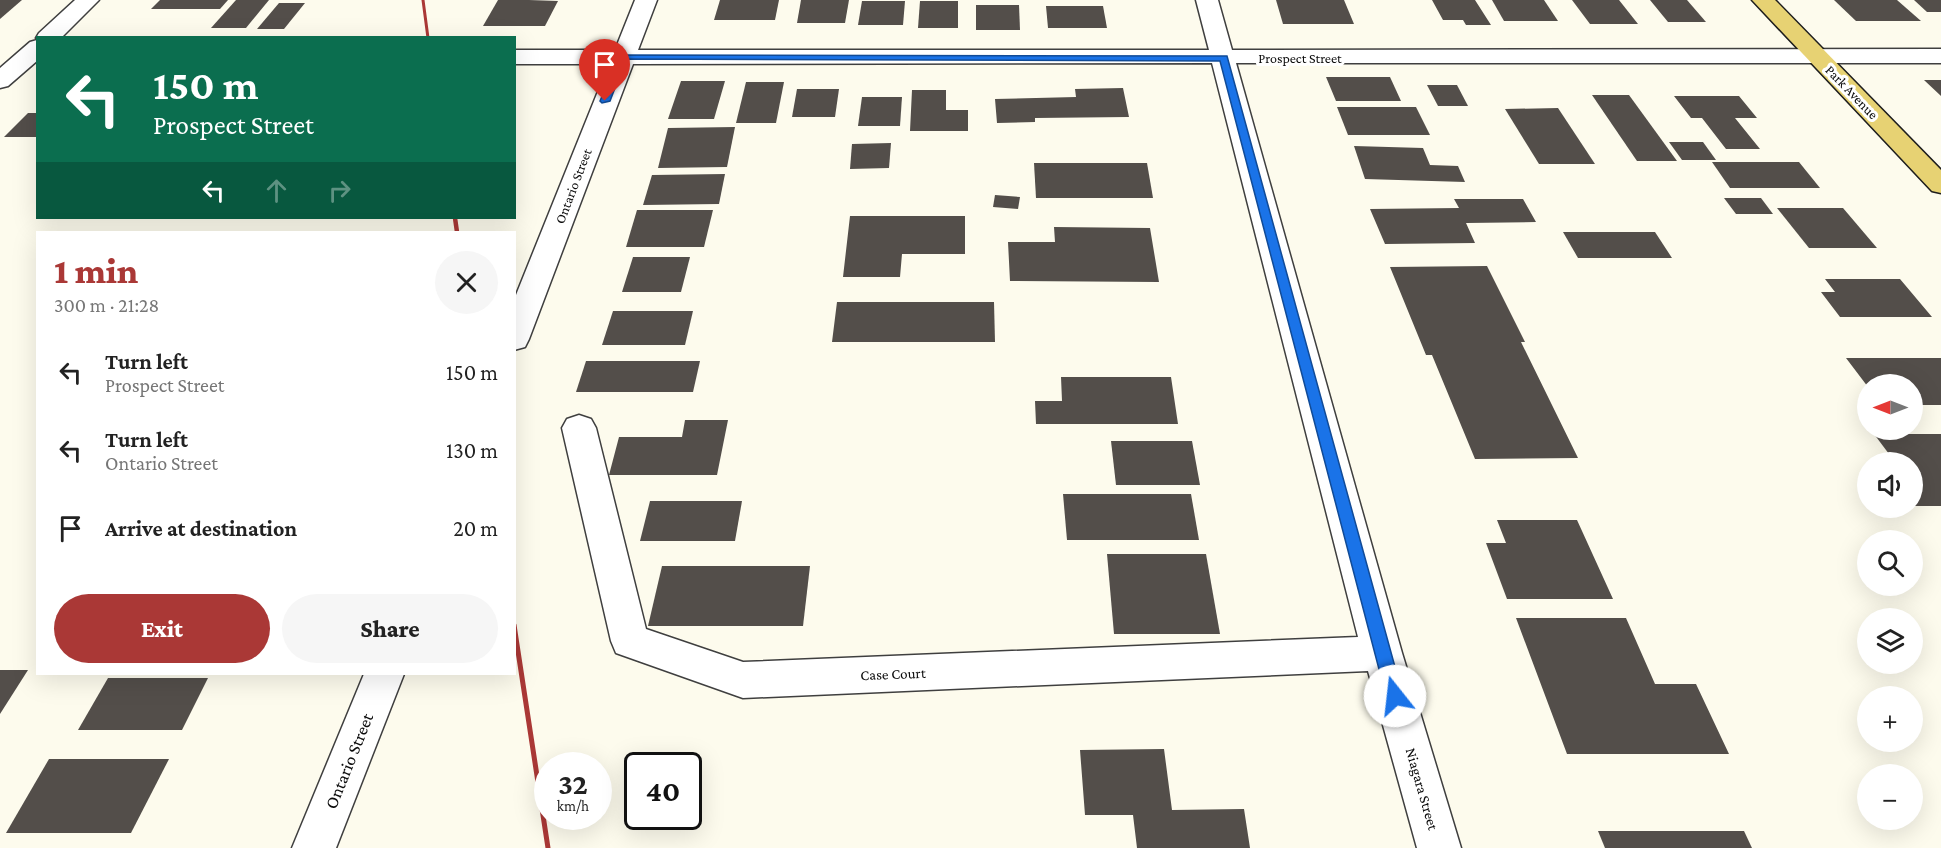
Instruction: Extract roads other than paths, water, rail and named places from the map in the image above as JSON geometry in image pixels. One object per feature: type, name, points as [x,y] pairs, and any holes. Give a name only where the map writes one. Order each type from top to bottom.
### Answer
[{"type":"main road","name":"Park Avenue","points":[[1763,0],[1941,184]]},
{"type":"street","points":[[49,36],[88,0]]},
{"type":"street","name":"Ontario Street","points":[[516,334],[646,0]]},
{"type":"street","name":"Niagara Street","points":[[1207,0],[1382,653],[1439,848]]},
{"type":"street","points":[[0,56],[34,53]]},
{"type":"street","points":[[0,81],[34,53]]},
{"type":"street","name":"Prospect Street","points":[[516,57],[1941,56]]},
{"type":"street","name":"Case Court","points":[[579,428],[630,641],[743,680],[1382,653]]},
{"type":"street","name":"Ontario Street","points":[[314,848],[384,675]]},
{"type":"railway","points":[[423,0],[428,36]]},
{"type":"railway","points":[[455,219],[457,231]]},
{"type":"railway","points":[[516,638],[548,848]]}]
